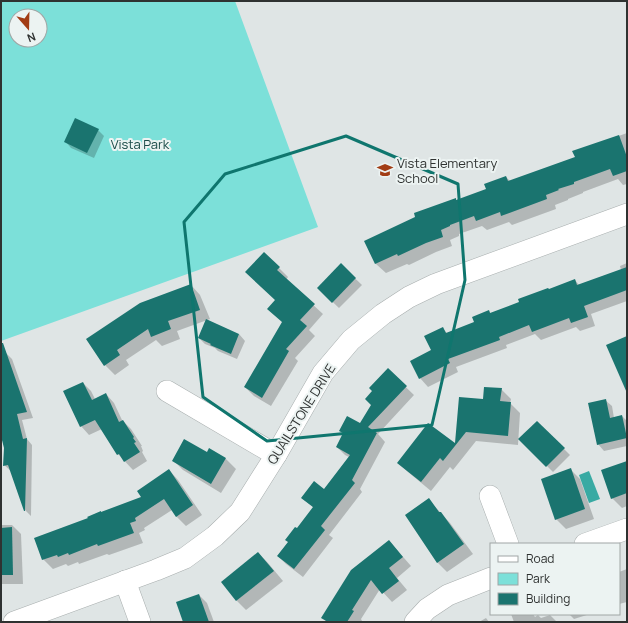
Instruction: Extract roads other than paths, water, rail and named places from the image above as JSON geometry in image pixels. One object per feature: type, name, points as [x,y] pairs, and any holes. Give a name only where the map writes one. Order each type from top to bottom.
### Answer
[{"type":"street","name":"QUAILSTONE DRIVE","points":[[14,622],[185,558],[215,536],[240,512],[323,373],[351,340],[383,314],[409,297],[436,284],[627,214]]},
{"type":"street","points":[[167,391],[276,454]]},
{"type":"street","points":[[490,496],[508,543]]},
{"type":"street","points":[[588,543],[627,529]]},
{"type":"street","points":[[415,622],[427,609],[448,595],[490,578]]},
{"type":"street","points":[[125,581],[140,622]]},
{"type":"place","name":"Vista Elementary School","points":[[385,170]]},
{"type":"park label","name":"Vista Park","points":[[140,144]]}]
